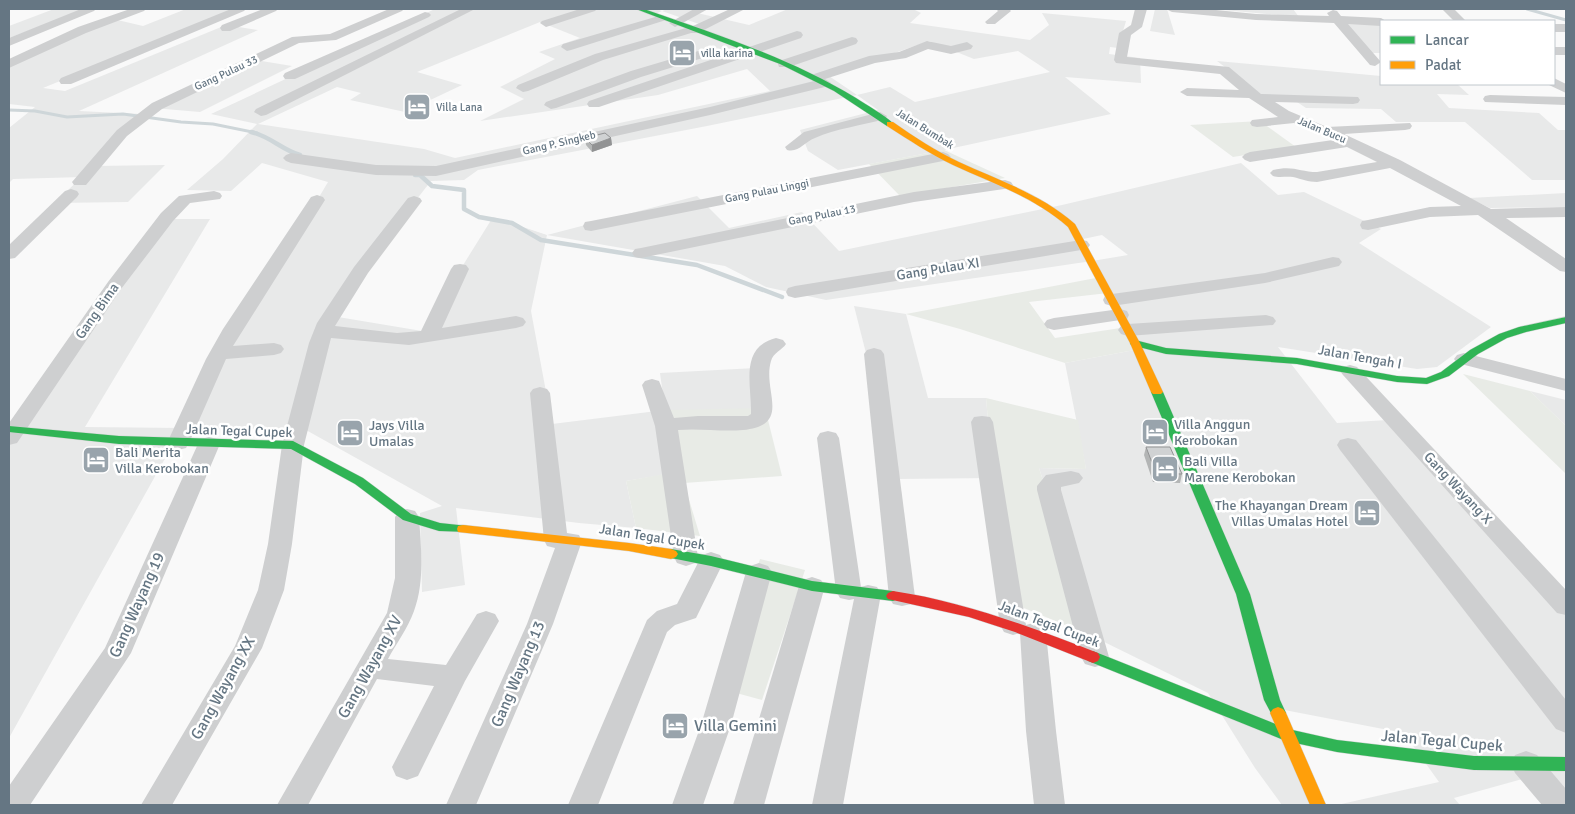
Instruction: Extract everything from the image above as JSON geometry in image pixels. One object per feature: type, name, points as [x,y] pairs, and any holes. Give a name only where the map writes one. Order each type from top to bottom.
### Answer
[{"type":"street","points":[[9,29],[60,9]]},
{"type":"street","points":[[9,42],[90,9]]},
{"type":"street","points":[[9,54],[119,9]]},
{"type":"street","points":[[9,64],[82,30],[140,9]]},
{"type":"street","points":[[66,81],[240,9]]},
{"type":"street","points":[[217,32],[272,9]]},
{"type":"street","name":"Gang Pulau 33","points":[[9,254],[76,188],[115,140],[139,118],[157,106],[296,40],[332,36],[398,9]]},
{"type":"street","points":[[290,76],[439,9]]},
{"type":"street","points":[[261,112],[469,9]]},
{"type":"street","points":[[546,22],[591,9]]},
{"type":"street","name":"Jalan Bumbak","points":[[639,9],[685,27],[754,50],[820,80],[943,157],[1058,210],[1072,226],[1124,322]]},
{"type":"street","points":[[685,27],[702,9]]},
{"type":"street","points":[[685,27],[710,9]]},
{"type":"street","points":[[523,88],[598,57],[739,9]]},
{"type":"street","points":[[991,22],[1005,11],[1002,9]]},
{"type":"street","name":"Jalan Bucu","points":[[1141,9],[1136,27],[1125,33],[1120,60],[1218,69],[1229,73],[1255,96],[1296,119],[1350,142],[1394,164],[1484,212],[1566,267]]},
{"type":"street","points":[[1172,9],[1228,11],[1256,17],[1334,14],[1380,22]]},
{"type":"street","points":[[1448,9],[1459,20]]},
{"type":"street","points":[[1334,14],[1375,62]]},
{"type":"street","points":[[567,47],[662,18]]},
{"type":"street","points":[[594,104],[797,35]]},
{"type":"street","points":[[784,64],[852,41]]},
{"type":"street","points":[[552,105],[659,66],[736,44]]},
{"type":"street","name":"Gang P. Singkeb","points":[[291,158],[376,170],[436,171],[710,111],[820,80],[872,59],[902,55],[927,46],[951,50],[967,46]]},
{"type":"street","points":[[1555,83],[1566,89]]},
{"type":"street","points":[[1187,92],[1353,100]]},
{"type":"street","points":[[1490,98],[1566,102]]},
{"type":"street","points":[[792,147],[809,135],[880,116]]},
{"type":"street","points":[[1257,123],[1296,119]]},
{"type":"street","points":[[1325,131],[1405,126]]},
{"type":"street","points":[[1250,157],[1350,142]]},
{"type":"street","name":"Gang Pulau Linggi","points":[[591,226],[943,157]]},
{"type":"street","points":[[1278,173],[1295,172],[1306,177],[1317,177],[1394,164]]},
{"type":"street","name":"Gang Pulau 13","points":[[641,253],[863,206],[1005,185]]},
{"type":"street","name":"Gang Bima","points":[[11,432],[114,286],[167,216],[185,199],[214,196]]},
{"type":"street","points":[[178,443],[220,353],[249,302],[317,200]]},
{"type":"street","name":"Gang Wayang XX","points":[[156,805],[248,648],[271,590],[280,544],[293,445],[324,330],[338,303],[414,201]]},
{"type":"street","points":[[1368,225],[1430,212],[1566,212]]},
{"type":"street","name":"Gang Pulau XI","points":[[795,292],[1081,245]]},
{"type":"street","points":[[1124,322],[1265,278],[1333,262]]},
{"type":"street","points":[[429,335],[460,269]]},
{"type":"street","name":"Jalan Tengah I","points":[[1124,322],[1166,351],[1261,357],[1397,379],[1427,381],[1445,374],[1464,359],[1503,336],[1523,329],[1566,320]]},
{"type":"street","points":[[1054,324],[1266,321]]},
{"type":"street","points":[[324,330],[397,339],[516,322]]},
{"type":"street","points":[[1124,322],[1156,389],[1243,594],[1272,700],[1318,805]]},
{"type":"street","points":[[666,426],[711,422],[744,424],[755,422],[761,417],[763,407],[760,364],[762,355],[776,344]]},
{"type":"street","points":[[220,353],[274,349]]},
{"type":"street","points":[[874,354],[902,597]]},
{"type":"street","points":[[1464,359],[1566,385]]},
{"type":"street","name":"Gang Wayang X","points":[[1350,370],[1566,606]]},
{"type":"street","points":[[583,805],[656,627],[666,618],[687,611],[699,559],[666,426],[652,385]]},
{"type":"street","points":[[540,393],[563,540]]},
{"type":"street","points":[[982,422],[1023,629],[1041,731],[1050,805]]},
{"type":"street","name":"Jalan Tegal Cupek","points":[[11,432],[178,443],[293,445],[358,481],[407,517],[439,527],[629,547],[699,559],[812,586],[902,597],[956,608],[1023,629],[1286,735],[1337,746],[1464,762],[1566,764]]},
{"type":"street","points":[[828,438],[858,592],[828,805]]},
{"type":"street","name":"Gang Wayang 19","points":[[13,805],[117,653],[209,444]]},
{"type":"street","points":[[1348,445],[1566,721]]},
{"type":"street","points":[[1071,478],[1054,480],[1049,486],[1049,490],[1095,657]]},
{"type":"street","name":"Gang Wayang XV","points":[[292,805],[400,613],[407,597],[410,581],[407,517]]},
{"type":"street","name":"Gang Wayang 13","points":[[461,805],[540,624],[563,540]]},
{"type":"street","points":[[687,805],[716,725],[759,572]]},
{"type":"street","points":[[748,805],[812,586]]},
{"type":"street","points":[[407,767],[452,677],[486,621]]},
{"type":"street","points":[[369,668],[452,677]]},
{"type":"street","points":[[1526,764],[1561,805]]},
{"type":"shaded area","points":[[54,9],[86,9],[9,38],[9,26]]},
{"type":"shaded area","points":[[186,9],[236,9],[43,88],[65,91],[226,25],[258,30],[79,111],[141,114],[95,166],[165,165],[128,202],[54,203],[82,177],[13,179],[9,183],[9,128],[35,107],[9,104],[9,60],[109,18],[143,26]]},
{"type":"shaded area","points":[[435,9],[656,9],[662,11],[668,9],[698,9],[693,12],[749,25],[788,9],[913,9],[921,13],[910,23],[1030,40],[1049,25],[1042,13],[1126,21],[1118,48],[1110,47],[1109,54],[1140,58],[1141,83],[1065,77],[1111,114],[944,150],[838,170],[808,151],[800,130],[878,110],[857,95],[478,170],[464,180],[431,181],[326,315],[422,331],[493,217],[547,235],[531,311],[552,424],[665,410],[660,373],[756,368],[765,408],[681,472],[626,481],[636,528],[456,508],[465,585],[422,592],[420,513],[442,506],[306,430],[182,428],[328,182],[262,163],[231,191],[187,190],[223,159],[257,124],[211,114]],"holes":[[[662,11],[699,24],[687,28],[653,15]],[[540,22],[580,38],[539,52],[555,59],[500,87],[524,99],[480,121],[658,95],[747,69],[770,91],[455,158],[424,149],[258,124],[337,87],[361,93],[350,100],[405,112],[462,85],[417,72]],[[929,41],[974,59],[1018,51],[1050,72],[915,102],[890,87],[857,95],[829,76]]]},
{"type":"shaded area","points":[[1155,9],[1167,9],[1175,35],[1150,31]]},
{"type":"shaded area","points":[[1213,9],[1293,9],[1299,17]]},
{"type":"shaded area","points":[[1336,21],[1380,23],[1380,53],[1365,53]]},
{"type":"shaded area","points":[[250,59],[292,66],[200,112],[153,108]]},
{"type":"shaded area","points":[[1217,61],[1380,76],[1380,85],[1458,85],[1469,95],[1437,94],[1449,108],[1539,113],[1558,130],[1566,130],[1566,180],[1532,180],[1465,122],[1396,122],[1381,109],[1306,108],[1297,102],[1271,102]]},
{"type":"shaded area","points":[[1260,121],[1296,147],[1233,157],[1190,125]]},
{"type":"shaded area","points":[[944,150],[1005,178],[900,196],[869,164]]},
{"type":"shaded area","points":[[1241,163],[1278,195],[1304,192],[1381,229],[1359,243],[1491,327],[1437,367],[1417,369],[1278,347],[1337,423],[1405,419],[1566,593],[1566,805],[1556,805],[1533,776],[1454,798],[1460,805],[1337,805],[1439,782],[1404,733],[1274,708],[1323,805],[1282,805],[1255,768],[1208,693],[1092,636],[1039,468],[1086,469],[1065,363],[1140,349],[1092,261],[826,300],[766,287],[725,266],[547,235],[697,196],[729,228],[802,212],[839,251],[1062,205]],"holes":[[[1102,235],[1128,255],[1092,261],[1083,239]]]},
{"type":"shaded area","points":[[1566,193],[1566,207],[1490,208],[1469,198]]},
{"type":"shaded area","points":[[165,219],[210,219],[85,427],[182,428],[9,738],[9,432]]},
{"type":"shaded area","points":[[1101,277],[1108,293],[1029,302],[1055,338],[1127,327],[1140,349],[1065,363],[960,329],[906,314]]},
{"type":"shaded area","points":[[854,306],[906,314],[928,398],[986,398],[993,478],[898,479]]},
{"type":"shaded area","points":[[1463,374],[1530,391],[1566,426],[1566,474]]},
{"type":"shaded area","points":[[1530,391],[1566,400],[1566,426]]},
{"type":"shaded area","points":[[986,398],[1078,420],[1086,469],[1039,468],[1092,636],[1009,602],[993,478]]},
{"type":"shaded area","points":[[765,408],[782,476],[684,483],[700,536],[636,528],[626,481],[681,471],[666,410]]},
{"type":"shaded area","points":[[760,559],[805,570],[762,700],[718,688]]},
{"type":"building","points":[[605,133],[611,138],[592,145],[585,138]]},
{"type":"building","points":[[1146,447],[1170,447],[1182,474],[1156,473]]},
{"type":"waterway","points":[[1527,9],[1566,20]]},
{"type":"waterway","points":[[9,110],[35,111],[67,117],[123,114],[181,122],[213,124],[257,133]]},
{"type":"waterway","points":[[251,132],[300,155]]},
{"type":"waterway","points":[[415,175],[420,175],[432,186],[464,190],[464,209],[479,217],[512,223],[541,240],[697,265],[782,297]]},
{"type":"traffic: fast","points":[[639,9],[722,38],[814,77],[890,124]]},
{"type":"traffic: fast","points":[[1135,343],[1166,351],[1297,361],[1397,379],[1427,381],[1445,374],[1474,352],[1503,336],[1523,329],[1566,320]]},
{"type":"traffic: fast","points":[[1157,392],[1243,594],[1272,700],[1278,713]]},
{"type":"traffic: fast","points":[[9,429],[119,440],[293,445],[359,481],[407,517],[439,527],[463,529]]},
{"type":"traffic: fast","points":[[671,554],[711,561],[812,586],[893,596]]},
{"type":"traffic: fast","points":[[1093,657],[1286,735],[1337,746],[1474,763],[1566,764]]},
{"type":"traffic: slow","points":[[890,124],[948,160],[1032,197],[1060,215],[1072,226],[1135,343],[1157,392]]},
{"type":"traffic: slow","points":[[463,529],[629,547],[671,554]]},
{"type":"traffic: slow","points":[[1278,713],[1318,805]]},
{"type":"traffic: jam","points":[[893,596],[945,605],[970,612],[1020,628],[1093,657]]},
{"type":"place","name":"villa karina","points":[[682,53]]},
{"type":"place","name":"Villa Lana","points":[[417,107]]},
{"type":"place","name":"Villa Anggun Kerobokan","points":[[1155,432]]},
{"type":"place","name":"Jays Villa Umalas","points":[[350,433]]},
{"type":"place","name":"Bali Merita Villa Kerobokan","points":[[96,460]]},
{"type":"place","name":"Bali Villa Marene Kerobokan","points":[[1165,469]]},
{"type":"place","name":"The Khayangan Dream Villas Umalas Hotel","points":[[1367,513]]},
{"type":"place","name":"Villa Gemini","points":[[675,726]]}]
